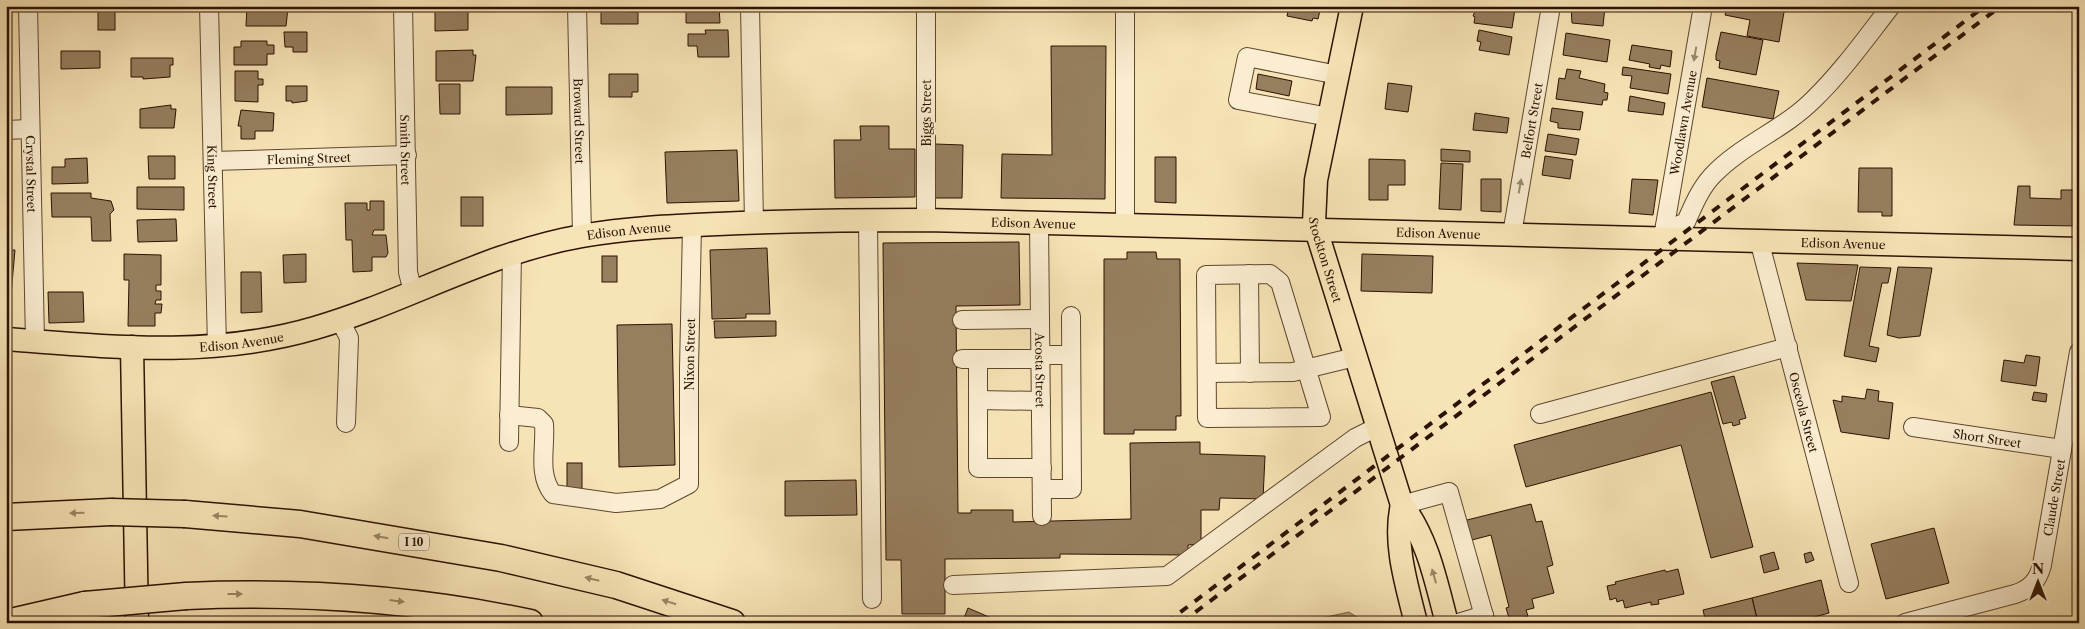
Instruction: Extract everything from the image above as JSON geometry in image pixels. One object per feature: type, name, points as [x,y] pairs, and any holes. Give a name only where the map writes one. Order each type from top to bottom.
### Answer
[{"type":"highway","name":"I 10","points":[[6,517],[111,512],[185,514],[300,524],[501,558],[607,583],[732,623]]},
{"type":"highway","points":[[6,616],[85,605],[186,596],[259,594],[334,596],[447,607],[530,623]]},
{"type":"highway","points":[[7,623],[85,605]]},
{"type":"main road","name":"Stockton Street","points":[[1352,6],[1314,195],[1315,229],[1402,505],[1414,522],[1424,546],[1447,623]]},
{"type":"main road","name":"Edison Avenue","points":[[6,339],[132,347],[217,347],[244,345],[340,320],[413,292],[462,270],[512,252],[582,236],[652,227],[926,220],[1512,234],[1664,232],[1759,240],[2079,249]]},
{"type":"main road","points":[[132,347],[137,623]]},
{"type":"main road","name":"Stockton Street","points":[[1402,505],[1399,522],[1400,542],[1416,623]]},
{"type":"street","name":"Crystal Street","points":[[28,6],[29,129],[35,341]]},
{"type":"street","name":"King Street","points":[[209,6],[217,347]]},
{"type":"street","name":"Smith Street","points":[[402,6],[408,272],[413,292]]},
{"type":"street","name":"Broward Street","points":[[577,6],[582,236]]},
{"type":"street","points":[[750,6],[754,223]]},
{"type":"street","name":"Biggs Street","points":[[926,6],[926,220]]},
{"type":"street","points":[[1125,224],[1126,6]]},
{"type":"street","name":"Belfort Street","points":[[1512,234],[1551,6]]},
{"type":"street","name":"Woodlawn Avenue","points":[[1664,232],[1703,6]]},
{"type":"street","points":[[1664,232],[1686,222],[1697,198],[1712,176],[1785,124],[1813,100],[1891,6]]},
{"type":"street","points":[[1329,117],[1238,100],[1247,57],[1338,75]]},
{"type":"street","points":[[6,130],[29,129]]},
{"type":"street","name":"Fleming Street","points":[[213,161],[406,154]]},
{"type":"street","points":[[868,220],[872,599]]},
{"type":"street","name":"Acosta Street","points":[[1039,222],[1042,516]]},
{"type":"street","name":"Nixon Street","points":[[509,415],[538,418],[544,424],[543,472],[548,487],[553,494],[616,503],[660,499],[689,484],[692,226]]},
{"type":"street","name":"Osceola Street","points":[[1759,240],[1849,583]]},
{"type":"street","points":[[509,442],[512,252]]},
{"type":"street","points":[[1249,274],[1250,372]]},
{"type":"street","points":[[1249,274],[1270,274],[1279,280],[1321,417],[1207,418],[1206,275],[1249,274]]},
{"type":"street","points":[[1042,489],[1072,489],[1071,316]]},
{"type":"street","points":[[962,320],[1040,319]]},
{"type":"street","points":[[340,320],[349,338],[346,423]]},
{"type":"street","points":[[1540,414],[1788,347]]},
{"type":"street","name":"Claude Street","points":[[1905,623],[2015,594],[2034,583],[2042,566],[2079,352]]},
{"type":"street","points":[[1042,468],[978,468],[978,400],[970,359],[1071,355]]},
{"type":"street","points":[[1207,373],[1306,370],[1355,357]]},
{"type":"street","points":[[978,400],[1041,401]]},
{"type":"street","points":[[953,585],[1167,576],[1355,438],[1377,427]]},
{"type":"street","name":"Short Street","points":[[1913,427],[2062,449]]},
{"type":"street","points":[[1402,505],[1449,492],[1485,619],[1458,623]]},
{"type":"shaded area","points":[[1349,612],[1366,623],[1299,623]]},
{"type":"building","points":[[247,6],[286,6],[288,8],[286,26],[246,26]]},
{"type":"building","points":[[435,6],[455,6],[455,11],[468,11],[468,30],[435,31]]},
{"type":"building","points":[[601,6],[629,6],[629,12],[638,12],[638,24],[601,24]]},
{"type":"building","points":[[686,6],[719,6],[720,23],[686,23]]},
{"type":"building","points":[[1289,6],[1321,6],[1318,19],[1313,18],[1312,21],[1287,16]]},
{"type":"building","points":[[1477,6],[1515,9],[1512,28],[1474,23],[1475,17],[1473,16]]},
{"type":"building","points":[[1571,6],[1605,7],[1603,26],[1572,23]]},
{"type":"building","points":[[1727,6],[1785,6],[1779,42],[1747,36],[1750,20],[1725,15]]},
{"type":"building","points":[[98,10],[115,10],[115,30],[98,30]]},
{"type":"building","points":[[705,30],[728,30],[729,57],[698,57],[697,46],[688,46],[688,34],[706,34]]},
{"type":"building","points":[[1479,30],[1512,37],[1509,55],[1479,50],[1481,42],[1477,41]]},
{"type":"building","points":[[284,32],[307,32],[307,52],[293,52],[293,47],[285,47]]},
{"type":"building","points":[[1721,32],[1763,40],[1756,75],[1719,68],[1720,61],[1716,60],[1716,55]]},
{"type":"building","points":[[1566,33],[1610,40],[1607,62],[1563,55]]},
{"type":"building","points":[[241,41],[267,41],[267,45],[274,45],[274,54],[267,54],[267,65],[234,65],[234,47],[241,47]]},
{"type":"building","points":[[1632,45],[1672,51],[1670,67],[1661,65],[1660,69],[1649,67],[1650,64],[1629,60]]},
{"type":"building","points":[[1051,46],[1106,46],[1105,199],[1001,198],[1002,154],[1052,155]]},
{"type":"building","points":[[473,50],[473,55],[476,55],[473,81],[436,81],[436,51]]},
{"type":"building","points":[[61,51],[100,51],[100,68],[61,69]]},
{"type":"building","points":[[131,58],[173,58],[173,65],[170,65],[170,77],[143,79],[143,77],[131,77]]},
{"type":"building","points":[[6,67],[9,74],[9,102],[6,102]]},
{"type":"building","points":[[1623,67],[1671,74],[1668,94],[1630,88],[1632,76],[1622,75]]},
{"type":"building","points":[[1567,69],[1581,71],[1579,78],[1605,84],[1604,92],[1608,93],[1607,100],[1603,100],[1602,105],[1556,99],[1559,78],[1565,79]]},
{"type":"building","points":[[235,71],[258,71],[258,79],[263,79],[263,85],[258,85],[258,102],[235,101]]},
{"type":"building","points":[[609,74],[638,74],[638,92],[632,92],[632,97],[609,97]]},
{"type":"building","points":[[1258,74],[1292,81],[1289,96],[1256,89]]},
{"type":"building","points":[[1707,78],[1779,91],[1773,119],[1702,107]]},
{"type":"building","points":[[1388,83],[1412,86],[1408,112],[1385,109]]},
{"type":"building","points":[[439,84],[460,84],[460,114],[440,114]]},
{"type":"building","points":[[286,86],[307,86],[307,101],[292,103],[292,101],[286,101]]},
{"type":"building","points":[[506,87],[552,87],[552,114],[506,115]]},
{"type":"building","points":[[1630,96],[1665,103],[1663,115],[1628,111]]},
{"type":"building","points":[[171,105],[171,109],[176,109],[174,128],[140,128],[140,109]]},
{"type":"building","points":[[1552,108],[1583,112],[1580,130],[1558,128],[1558,123],[1550,121]]},
{"type":"building","points":[[241,110],[274,113],[273,131],[255,131],[255,139],[241,139],[241,126],[238,126]]},
{"type":"building","points":[[1475,113],[1509,118],[1507,133],[1473,130]]},
{"type":"building","points":[[860,126],[889,126],[889,149],[915,149],[915,197],[835,198],[834,140],[861,140]]},
{"type":"building","points":[[1548,134],[1579,139],[1576,155],[1545,151]]},
{"type":"building","points":[[935,144],[963,145],[962,198],[934,198]]},
{"type":"building","points":[[1441,149],[1470,151],[1470,162],[1441,161]]},
{"type":"building","points":[[737,150],[739,201],[667,203],[665,152]]},
{"type":"building","points":[[148,156],[175,156],[175,179],[149,179]]},
{"type":"building","points":[[1545,156],[1573,160],[1570,179],[1542,175]]},
{"type":"building","points":[[1155,157],[1176,157],[1176,203],[1155,202]]},
{"type":"building","points":[[87,158],[88,183],[52,184],[52,167],[65,167],[65,159]]},
{"type":"building","points":[[1369,159],[1405,160],[1405,185],[1388,185],[1388,200],[1369,200]]},
{"type":"building","points":[[1441,163],[1463,164],[1461,210],[1439,209]]},
{"type":"building","points":[[1859,168],[1892,168],[1892,216],[1882,216],[1882,212],[1858,212]]},
{"type":"building","points":[[1481,179],[1501,179],[1501,212],[1481,211]]},
{"type":"building","points":[[1632,179],[1658,180],[1653,215],[1629,213]]},
{"type":"building","points":[[2018,186],[2030,186],[2030,198],[2061,199],[2061,190],[2079,190],[2079,226],[2014,225]]},
{"type":"building","points":[[137,187],[184,187],[184,210],[137,209]]},
{"type":"building","points":[[51,193],[91,193],[91,198],[111,201],[114,210],[110,214],[111,241],[92,241],[91,217],[52,217]]},
{"type":"building","points":[[461,197],[483,197],[483,226],[461,226]]},
{"type":"building","points":[[370,201],[384,201],[384,230],[374,230],[372,235],[386,235],[388,253],[386,257],[372,257],[372,271],[353,272],[352,240],[346,240],[345,203],[367,203],[367,210],[370,210]]},
{"type":"building","points":[[176,219],[177,241],[138,242],[137,220]]},
{"type":"building","points":[[1019,242],[1020,305],[956,306],[958,513],[971,513],[971,510],[1013,510],[1013,522],[1131,519],[1130,443],[1200,442],[1200,454],[1265,456],[1263,499],[1220,498],[1219,510],[1201,510],[1201,544],[1188,545],[1188,555],[1060,554],[1060,558],[945,559],[945,614],[902,614],[901,560],[886,560],[883,243]]},
{"type":"building","points":[[767,248],[770,314],[746,314],[746,318],[712,319],[710,250]]},
{"type":"building","points":[[6,250],[15,250],[10,306],[6,305]]},
{"type":"building","points":[[1127,252],[1156,252],[1157,259],[1180,259],[1181,416],[1176,416],[1176,430],[1134,430],[1134,434],[1104,434],[1104,259],[1127,259]]},
{"type":"building","points":[[124,254],[161,255],[161,285],[156,285],[156,291],[161,291],[161,300],[156,300],[155,304],[162,304],[161,313],[155,313],[155,326],[128,326],[129,280],[124,280]]},
{"type":"building","points":[[306,254],[306,282],[284,283],[283,255]]},
{"type":"building","points":[[1362,254],[1433,256],[1432,293],[1361,291]]},
{"type":"building","points":[[602,256],[617,256],[617,282],[602,282]]},
{"type":"building","points":[[1797,263],[1858,265],[1851,301],[1806,300]]},
{"type":"building","points":[[1860,267],[1891,268],[1888,283],[1882,283],[1869,346],[1879,348],[1876,362],[1844,356]]},
{"type":"building","points":[[1898,267],[1932,268],[1920,336],[1899,338],[1887,335]]},
{"type":"building","points":[[241,272],[261,272],[262,312],[241,313]]},
{"type":"building","points":[[48,292],[83,292],[84,322],[49,323]]},
{"type":"building","points":[[714,321],[776,321],[776,336],[715,338]]},
{"type":"building","points":[[672,324],[675,465],[619,467],[617,325]]},
{"type":"building","points":[[2026,355],[2040,357],[2036,386],[2001,381],[2004,360],[2024,363]]},
{"type":"building","points":[[1734,376],[1746,418],[1739,420],[1740,424],[1733,426],[1732,422],[1723,424],[1711,382]]},
{"type":"building","points":[[1867,389],[1879,391],[1878,401],[1893,403],[1889,439],[1841,432],[1833,400],[1842,402],[1842,396],[1865,399]]},
{"type":"building","points":[[1711,392],[1753,547],[1711,558],[1681,445],[1526,487],[1514,445]]},
{"type":"building","points":[[2034,392],[2047,394],[2046,402],[2032,400]]},
{"type":"building","points":[[567,463],[582,463],[582,491],[567,491]]},
{"type":"building","points":[[856,480],[857,515],[785,516],[785,481]]},
{"type":"building","points":[[1531,504],[1536,522],[1542,521],[1553,565],[1547,567],[1554,593],[1532,599],[1534,608],[1526,610],[1528,616],[1510,621],[1506,608],[1509,607],[1491,535],[1468,541],[1463,521]]},
{"type":"building","points":[[1934,528],[1949,583],[1886,599],[1871,544]]},
{"type":"building","points":[[1774,552],[1779,569],[1764,573],[1760,556]]},
{"type":"building","points":[[1811,552],[1814,560],[1806,563],[1804,554]]},
{"type":"building","points":[[1678,569],[1684,594],[1658,600],[1659,604],[1651,605],[1651,602],[1625,608],[1623,600],[1617,602],[1616,598],[1610,600],[1607,586],[1616,584],[1615,582],[1665,570],[1666,572]]},
{"type":"building","points":[[1821,580],[1829,613],[1792,623],[1758,623],[1752,598]]},
{"type":"building","points":[[1752,598],[1758,623],[1706,623],[1703,610]]},
{"type":"building","points":[[968,608],[1003,623],[962,623]]},
{"type":"railway","points":[[1166,623],[1985,6]]},
{"type":"railway","points":[[1181,623],[2001,6]]}]
